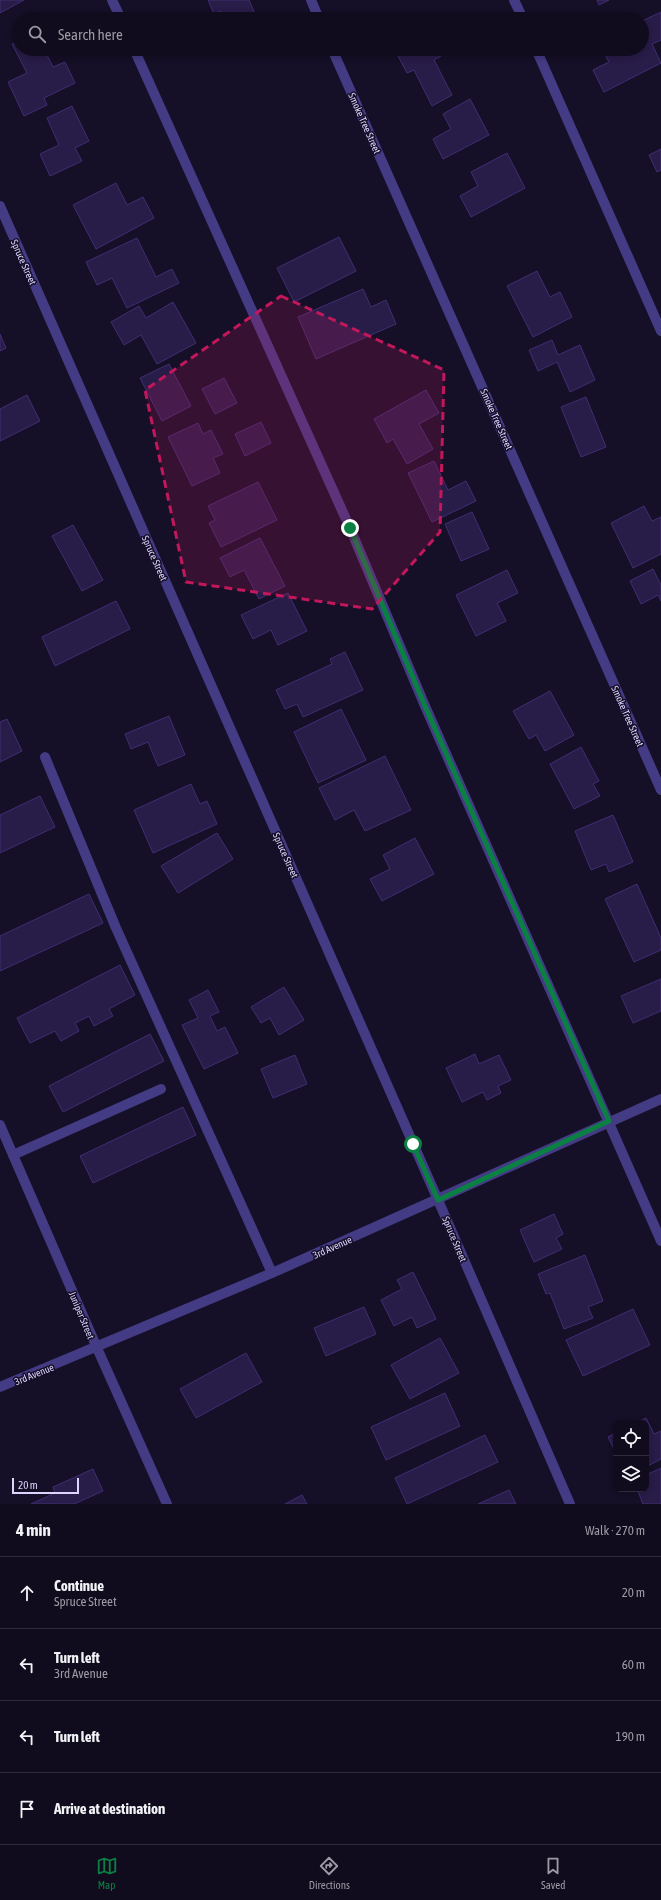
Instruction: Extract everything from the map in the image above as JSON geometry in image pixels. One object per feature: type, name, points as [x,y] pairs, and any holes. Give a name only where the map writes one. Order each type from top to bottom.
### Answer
[{"type":"street","points":[[112,0],[118,12]]},
{"type":"street","points":[[311,0],[316,12]]},
{"type":"street","points":[[514,0],[520,12]]},
{"type":"street","points":[[137,56],[350,528],[425,706],[661,1241]]},
{"type":"street","name":"Smoke Tree Street","points":[[335,56],[661,790]]},
{"type":"street","points":[[539,56],[661,331]]},
{"type":"street","name":"Spruce Street","points":[[0,206],[438,1200],[570,1504]]},
{"type":"street","points":[[45,757],[116,928],[272,1273]]},
{"type":"street","points":[[13,1155],[161,1090]]},
{"type":"street","name":"3rd Avenue","points":[[0,1387],[97,1348],[272,1273],[661,1099]]},
{"type":"street","name":"Juniper Street","points":[[0,1125],[163,1503]]},
{"type":"highlighted area","points":[[281,296],[444,370],[440,532],[372,609],[186,582],[145,390]]},
{"type":"building","points":[[0,0],[24,0],[0,13]]},
{"type":"building","points":[[208,0],[249,0],[254,12],[221,11],[213,12]]},
{"type":"building","points":[[597,0],[609,0],[599,5]]},
{"type":"building","points":[[661,12],[661,40],[652,44],[661,63],[604,92],[593,70],[609,62],[606,56],[649,56],[649,18]]},
{"type":"building","points":[[18,56],[48,56],[53,67],[65,62],[75,83],[44,98],[47,105],[24,116],[8,82],[27,73]]},
{"type":"building","points":[[398,56],[441,56],[434,60],[452,95],[432,106],[414,70],[407,73]]},
{"type":"building","points":[[470,99],[489,135],[443,159],[433,139],[451,129],[443,114]]},
{"type":"building","points":[[72,106],[89,141],[75,148],[82,161],[50,176],[40,154],[59,145],[47,118]]},
{"type":"building","points":[[661,149],[661,170],[657,172],[649,155]]},
{"type":"building","points":[[507,153],[525,188],[471,217],[460,196],[478,186],[471,172]]},
{"type":"building","points":[[116,183],[127,205],[143,197],[154,218],[96,249],[73,205]]},
{"type":"building","points":[[339,237],[356,271],[294,302],[277,268]]},
{"type":"building","points":[[137,238],[156,277],[172,269],[179,283],[127,308],[112,278],[97,285],[86,262]]},
{"type":"building","points":[[537,271],[550,297],[560,292],[572,317],[533,337],[507,286]]},
{"type":"building","points":[[363,289],[371,307],[386,300],[396,324],[316,359],[298,317]]},
{"type":"building","points":[[173,302],[196,343],[157,364],[141,335],[124,345],[111,322],[139,306],[146,318]]},
{"type":"building","points":[[0,334],[6,348],[0,351]]},
{"type":"building","points":[[552,340],[558,355],[580,345],[595,380],[570,392],[557,362],[538,371],[529,350]]},
{"type":"building","points":[[169,364],[191,406],[162,421],[140,378]]},
{"type":"building","points":[[224,378],[237,403],[215,414],[202,389]]},
{"type":"building","points":[[426,390],[439,413],[419,424],[433,449],[407,464],[393,439],[387,443],[374,419]]},
{"type":"building","points":[[27,395],[40,421],[0,441],[0,409]]},
{"type":"building","points":[[586,397],[606,447],[581,457],[561,407]]},
{"type":"building","points":[[261,422],[271,443],[245,456],[235,434]]},
{"type":"building","points":[[198,423],[203,434],[211,430],[223,454],[213,458],[220,473],[192,486],[168,437]]},
{"type":"building","points":[[434,461],[448,490],[466,481],[476,501],[432,522],[408,473]]},
{"type":"building","points":[[258,482],[277,520],[221,547],[209,523],[215,520],[208,506]]},
{"type":"building","points":[[644,506],[652,521],[661,517],[661,554],[633,568],[611,523]]},
{"type":"building","points":[[472,512],[489,549],[461,561],[445,524]]},
{"type":"building","points":[[73,525],[103,580],[82,591],[52,536]]},
{"type":"building","points":[[260,538],[285,586],[259,599],[244,570],[230,577],[220,558]]},
{"type":"building","points":[[653,569],[661,585],[661,601],[658,595],[641,604],[630,581]]},
{"type":"building","points":[[507,570],[518,593],[497,603],[506,621],[476,636],[456,595]]},
{"type":"building","points":[[288,593],[307,631],[278,645],[271,630],[253,639],[241,615]]},
{"type":"building","points":[[116,601],[130,629],[55,666],[42,637]]},
{"type":"building","points":[[345,652],[363,690],[303,717],[297,704],[285,709],[276,690],[332,664],[330,659]]},
{"type":"building","points":[[550,691],[574,735],[545,751],[536,735],[529,739],[513,711]]},
{"type":"building","points":[[341,709],[366,760],[318,783],[294,732]]},
{"type":"building","points":[[169,716],[185,755],[158,766],[148,742],[131,749],[125,734]]},
{"type":"building","points":[[7,719],[22,751],[0,762],[0,722]]},
{"type":"building","points":[[581,747],[599,781],[593,784],[600,796],[574,809],[550,764]]},
{"type":"building","points":[[385,756],[411,810],[365,831],[354,810],[335,820],[319,788]]},
{"type":"building","points":[[191,784],[200,804],[207,801],[217,824],[153,853],[134,810]]},
{"type":"building","points":[[40,796],[55,827],[0,853],[0,815]]},
{"type":"building","points":[[613,815],[633,862],[609,872],[606,864],[591,870],[575,831]]},
{"type":"building","points":[[217,833],[233,859],[178,893],[161,866]]},
{"type":"building","points":[[415,838],[434,874],[382,901],[370,879],[390,869],[383,855]]},
{"type":"building","points":[[637,884],[661,938],[661,950],[634,962],[605,899]]},
{"type":"building","points":[[89,894],[103,923],[0,971],[0,936]]},
{"type":"building","points":[[120,965],[135,995],[109,1009],[113,1016],[94,1026],[89,1016],[75,1023],[79,1031],[61,1041],[55,1031],[30,1043],[17,1018]]},
{"type":"building","points":[[661,979],[661,1011],[633,1023],[621,996]]},
{"type":"building","points":[[284,987],[304,1020],[279,1035],[270,1018],[261,1023],[251,1007]]},
{"type":"building","points":[[208,990],[219,1012],[210,1016],[217,1031],[225,1027],[238,1053],[204,1069],[182,1025],[198,1018],[189,1000]]},
{"type":"building","points":[[150,1034],[164,1061],[63,1112],[49,1086]]},
{"type":"building","points":[[475,1054],[479,1064],[499,1055],[511,1080],[498,1086],[501,1093],[487,1100],[483,1092],[462,1102],[446,1068]]},
{"type":"building","points":[[295,1055],[307,1084],[273,1098],[261,1069]]},
{"type":"building","points":[[183,1107],[196,1135],[93,1183],[80,1156]]},
{"type":"building","points":[[554,1214],[563,1234],[556,1238],[562,1249],[534,1262],[520,1230]]},
{"type":"building","points":[[585,1255],[603,1301],[588,1307],[593,1318],[564,1329],[550,1293],[546,1294],[538,1274]]},
{"type":"building","points":[[413,1272],[436,1319],[417,1328],[412,1317],[394,1326],[381,1300],[402,1289],[397,1280]]},
{"type":"building","points":[[364,1307],[376,1334],[326,1356],[314,1328]]},
{"type":"building","points":[[633,1309],[650,1345],[583,1376],[566,1340]]},
{"type":"building","points":[[440,1338],[459,1373],[410,1399],[391,1365]]},
{"type":"building","points":[[246,1353],[262,1382],[196,1418],[180,1389]]},
{"type":"building","points":[[445,1393],[460,1426],[386,1460],[371,1427]]},
{"type":"building","points":[[649,1424],[654,1434],[661,1431],[661,1459],[649,1465]]},
{"type":"building","points":[[613,1434],[613,1447],[608,1437]]},
{"type":"building","points":[[485,1435],[498,1462],[407,1504],[395,1478]]},
{"type":"building","points":[[661,1468],[661,1504],[643,1504],[638,1492],[649,1492],[649,1474]]},
{"type":"building","points":[[93,1469],[103,1491],[74,1504],[31,1504],[55,1493],[53,1487]]},
{"type":"building","points":[[509,1490],[516,1504],[478,1504]]},
{"type":"building","points":[[302,1495],[307,1504],[285,1504]]},
{"type":"route","points":[[350,528],[425,706],[609,1121],[438,1200],[413,1144]]}]
